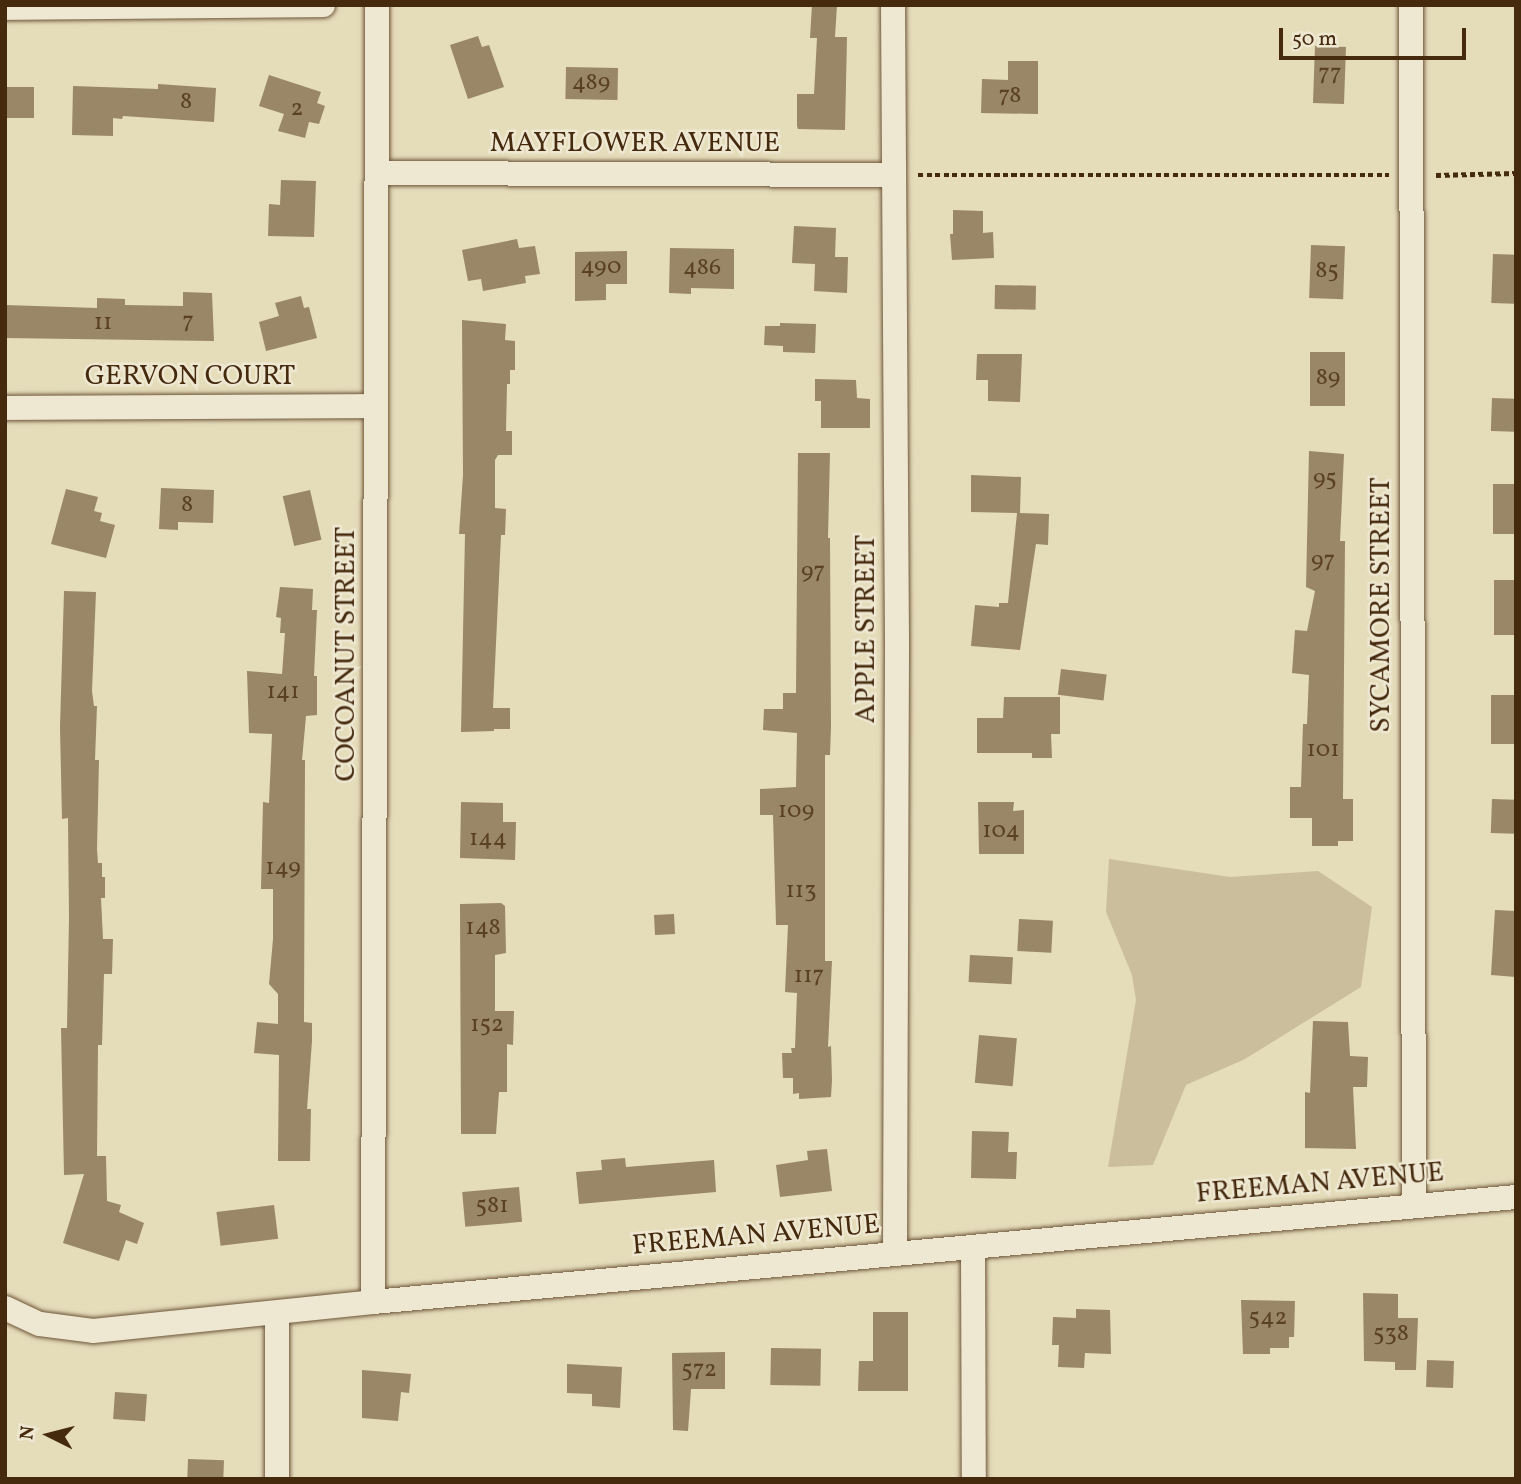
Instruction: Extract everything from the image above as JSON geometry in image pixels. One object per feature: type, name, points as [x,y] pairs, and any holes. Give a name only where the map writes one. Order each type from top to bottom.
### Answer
[{"type":"street","points":[[5,8],[323,5]]},
{"type":"street","name":"COCOANUT STREET","points":[[373,1302],[377,5]]},
{"type":"street","name":"APPLE STREET","points":[[893,5],[897,649],[895,1253]]},
{"type":"street","name":"SYCAMORE STREET","points":[[1411,5],[1414,1205]]},
{"type":"street","name":"MAYFLOWER AVENUE","points":[[377,173],[893,175]]},
{"type":"street","name":"GERVON COURT","points":[[5,408],[376,406]]},
{"type":"street","name":"FREEMAN AVENUE","points":[[5,1308],[40,1324],[93,1331],[373,1302],[1516,1197]]},
{"type":"street","points":[[974,1247],[974,1479]]},
{"type":"street","points":[[277,1314],[277,1479]]},
{"type":"path","points":[[893,175],[1516,173]]},
{"type":"shaded area","points":[[1109,859],[1230,877],[1318,871],[1372,907],[1361,987],[1245,1059],[1186,1085],[1153,1165],[1108,1167],[1136,1000],[1132,975],[1106,912]]},
{"type":"building","points":[[812,5],[837,5],[835,37],[847,37],[845,130],[798,129],[797,126],[797,94],[814,94],[817,38],[810,38]]},
{"type":"building","points":[[478,36],[482,47],[489,45],[504,87],[468,99],[450,45]]},
{"type":"building","points":[[1315,46],[1346,47],[1344,104],[1313,103]]},
{"type":"building","points":[[1008,61],[1038,61],[1038,114],[981,113],[982,79],[1008,80]]},
{"type":"building","points":[[566,67],[618,68],[617,100],[565,99]]},
{"type":"building","points":[[269,75],[321,92],[317,103],[325,106],[319,124],[309,122],[305,138],[278,131],[284,114],[259,106]]},
{"type":"building","points":[[158,84],[216,88],[214,122],[123,116],[122,119],[113,118],[113,136],[72,135],[73,86],[158,89]]},
{"type":"building","points":[[5,87],[34,87],[34,118],[5,118]]},
{"type":"building","points":[[281,180],[316,181],[314,237],[268,236],[269,204],[280,205]]},
{"type":"building","points":[[953,210],[983,211],[983,233],[993,232],[994,258],[952,260],[950,234],[953,234]]},
{"type":"building","points":[[794,226],[836,228],[835,257],[848,257],[847,293],[814,291],[815,264],[792,263]]},
{"type":"building","points":[[517,239],[519,248],[535,246],[540,274],[525,276],[526,283],[483,291],[481,279],[468,281],[462,250]]},
{"type":"building","points":[[1311,245],[1345,246],[1343,299],[1309,298]]},
{"type":"building","points":[[670,248],[734,249],[734,289],[691,288],[691,294],[669,293]]},
{"type":"building","points":[[627,251],[627,284],[606,284],[606,300],[575,301],[575,252]]},
{"type":"building","points":[[1493,254],[1516,255],[1514,304],[1491,303]]},
{"type":"building","points":[[995,285],[1036,286],[1036,310],[995,309]]},
{"type":"building","points":[[183,292],[212,293],[214,341],[5,338],[5,305],[97,308],[97,298],[125,299],[125,305],[183,306]]},
{"type":"building","points":[[301,296],[304,308],[309,307],[317,338],[266,351],[259,322],[279,316],[275,303]]},
{"type":"building","points":[[462,320],[506,324],[505,340],[515,341],[515,370],[510,370],[510,384],[507,384],[506,431],[512,431],[512,455],[498,455],[495,460],[495,508],[506,509],[505,535],[501,535],[493,708],[510,708],[510,729],[494,731],[461,732],[465,534],[459,534],[463,475]]},
{"type":"building","points":[[780,323],[816,324],[815,353],[783,352],[783,346],[764,345],[765,326],[780,326]]},
{"type":"building","points":[[1310,352],[1345,352],[1345,406],[1310,406]]},
{"type":"building","points":[[977,354],[1022,354],[1020,402],[988,401],[988,380],[976,380]]},
{"type":"building","points":[[815,379],[856,380],[857,398],[870,399],[870,428],[821,428],[821,401],[815,401]]},
{"type":"building","points":[[1492,398],[1516,399],[1515,432],[1491,431]]},
{"type":"building","points":[[1309,451],[1344,454],[1340,541],[1345,541],[1343,799],[1353,799],[1353,841],[1338,841],[1338,846],[1312,846],[1312,818],[1290,818],[1290,787],[1301,787],[1303,724],[1307,724],[1309,675],[1292,673],[1295,630],[1307,631],[1315,591],[1306,587]]},
{"type":"building","points":[[798,453],[830,453],[828,538],[831,727],[830,755],[825,755],[825,961],[832,961],[828,1047],[831,1046],[831,1097],[799,1099],[799,1093],[793,1094],[793,1078],[783,1078],[782,1053],[792,1053],[791,1048],[795,1048],[797,993],[785,992],[788,925],[776,925],[773,815],[760,815],[760,789],[796,787],[797,733],[763,730],[764,709],[783,709],[783,693],[796,693]]},
{"type":"building","points":[[971,475],[1021,477],[1020,513],[1049,514],[1048,545],[1036,544],[1020,650],[971,646],[975,605],[999,607],[999,603],[1008,603],[1017,513],[971,512]]},
{"type":"building","points":[[1493,484],[1516,484],[1516,534],[1493,534]]},
{"type":"building","points":[[161,488],[214,490],[213,523],[178,522],[178,530],[159,529]]},
{"type":"building","points":[[66,489],[98,497],[94,511],[102,513],[100,521],[115,525],[106,558],[51,544]]},
{"type":"building","points":[[310,490],[321,540],[294,546],[283,496]]},
{"type":"building","points":[[1494,580],[1516,580],[1516,635],[1494,635]]},
{"type":"building","points":[[280,587],[313,589],[312,610],[317,610],[314,676],[317,676],[317,715],[306,716],[302,760],[305,760],[304,1022],[312,1023],[307,1109],[311,1109],[310,1161],[278,1161],[279,1055],[254,1053],[257,1022],[278,1024],[278,994],[269,984],[273,939],[273,889],[261,889],[263,802],[269,803],[272,734],[249,733],[247,671],[282,674],[285,633],[280,633],[281,618],[276,617]]},
{"type":"building","points":[[64,591],[96,592],[92,691],[94,706],[97,706],[95,760],[99,760],[97,849],[98,863],[102,863],[102,877],[105,877],[105,898],[101,898],[103,939],[113,939],[112,974],[104,974],[102,1045],[98,1045],[97,1156],[106,1156],[107,1201],[121,1205],[119,1212],[144,1223],[137,1244],[126,1240],[119,1261],[63,1243],[84,1174],[64,1175],[61,1028],[67,1028],[69,919],[68,818],[62,819],[60,727]]},
{"type":"building","points":[[1061,669],[1107,675],[1103,700],[1058,695]]},
{"type":"building","points":[[1491,695],[1516,695],[1516,744],[1491,744]]},
{"type":"building","points":[[1004,697],[1060,697],[1060,734],[1051,734],[1052,758],[1032,758],[1032,753],[977,753],[977,718],[1003,718]]},
{"type":"building","points":[[1492,799],[1516,800],[1515,834],[1491,833]]},
{"type":"building","points":[[461,802],[503,803],[503,822],[516,822],[515,860],[460,858]]},
{"type":"building","points":[[978,802],[1014,802],[1013,811],[1024,810],[1024,854],[979,854]]},
{"type":"building","points":[[501,903],[505,906],[506,953],[495,955],[495,1011],[514,1011],[513,1045],[507,1044],[507,1092],[499,1092],[496,1134],[461,1134],[460,904]]},
{"type":"building","points":[[1495,910],[1516,911],[1516,977],[1491,975]]},
{"type":"building","points":[[674,914],[675,934],[655,935],[654,915]]},
{"type":"building","points":[[1019,919],[1053,921],[1051,953],[1017,951]]},
{"type":"building","points":[[970,955],[1013,957],[1012,984],[969,982]]},
{"type":"building","points":[[1313,1021],[1348,1022],[1350,1056],[1368,1057],[1367,1087],[1353,1087],[1356,1149],[1305,1148],[1305,1092],[1310,1093]]},
{"type":"building","points":[[979,1035],[1017,1038],[1013,1086],[975,1083]]},
{"type":"building","points":[[972,1131],[1009,1132],[1008,1152],[1017,1152],[1016,1179],[971,1178]]},
{"type":"building","points":[[827,1149],[832,1191],[780,1197],[776,1165],[808,1160],[807,1151]]},
{"type":"building","points":[[625,1158],[626,1167],[714,1160],[716,1192],[579,1204],[576,1172],[602,1170],[601,1160]]},
{"type":"building","points":[[519,1187],[522,1222],[465,1227],[462,1192]]},
{"type":"building","points":[[274,1205],[278,1239],[221,1246],[216,1212]]},
{"type":"building","points":[[1363,1293],[1398,1294],[1398,1318],[1418,1318],[1416,1370],[1395,1370],[1395,1362],[1364,1361]]},
{"type":"building","points":[[1241,1300],[1295,1301],[1294,1337],[1289,1337],[1289,1348],[1270,1348],[1270,1354],[1243,1354]]},
{"type":"building","points":[[1076,1309],[1110,1310],[1111,1354],[1085,1353],[1084,1368],[1058,1367],[1059,1345],[1052,1345],[1053,1317],[1076,1318]]},
{"type":"building","points":[[873,1312],[908,1312],[908,1391],[858,1391],[859,1361],[873,1361]]},
{"type":"building","points":[[771,1348],[821,1349],[820,1386],[770,1385]]},
{"type":"building","points":[[725,1352],[725,1389],[691,1389],[688,1431],[673,1430],[672,1353]]},
{"type":"building","points":[[1427,1360],[1454,1361],[1453,1388],[1426,1387]]},
{"type":"building","points":[[567,1364],[622,1367],[620,1408],[592,1406],[592,1394],[567,1393]]},
{"type":"building","points":[[362,1370],[411,1374],[409,1393],[401,1392],[398,1421],[362,1418]]},
{"type":"building","points":[[115,1392],[147,1394],[145,1421],[113,1419]]},
{"type":"building","points":[[188,1459],[224,1460],[223,1479],[187,1479]]}]
